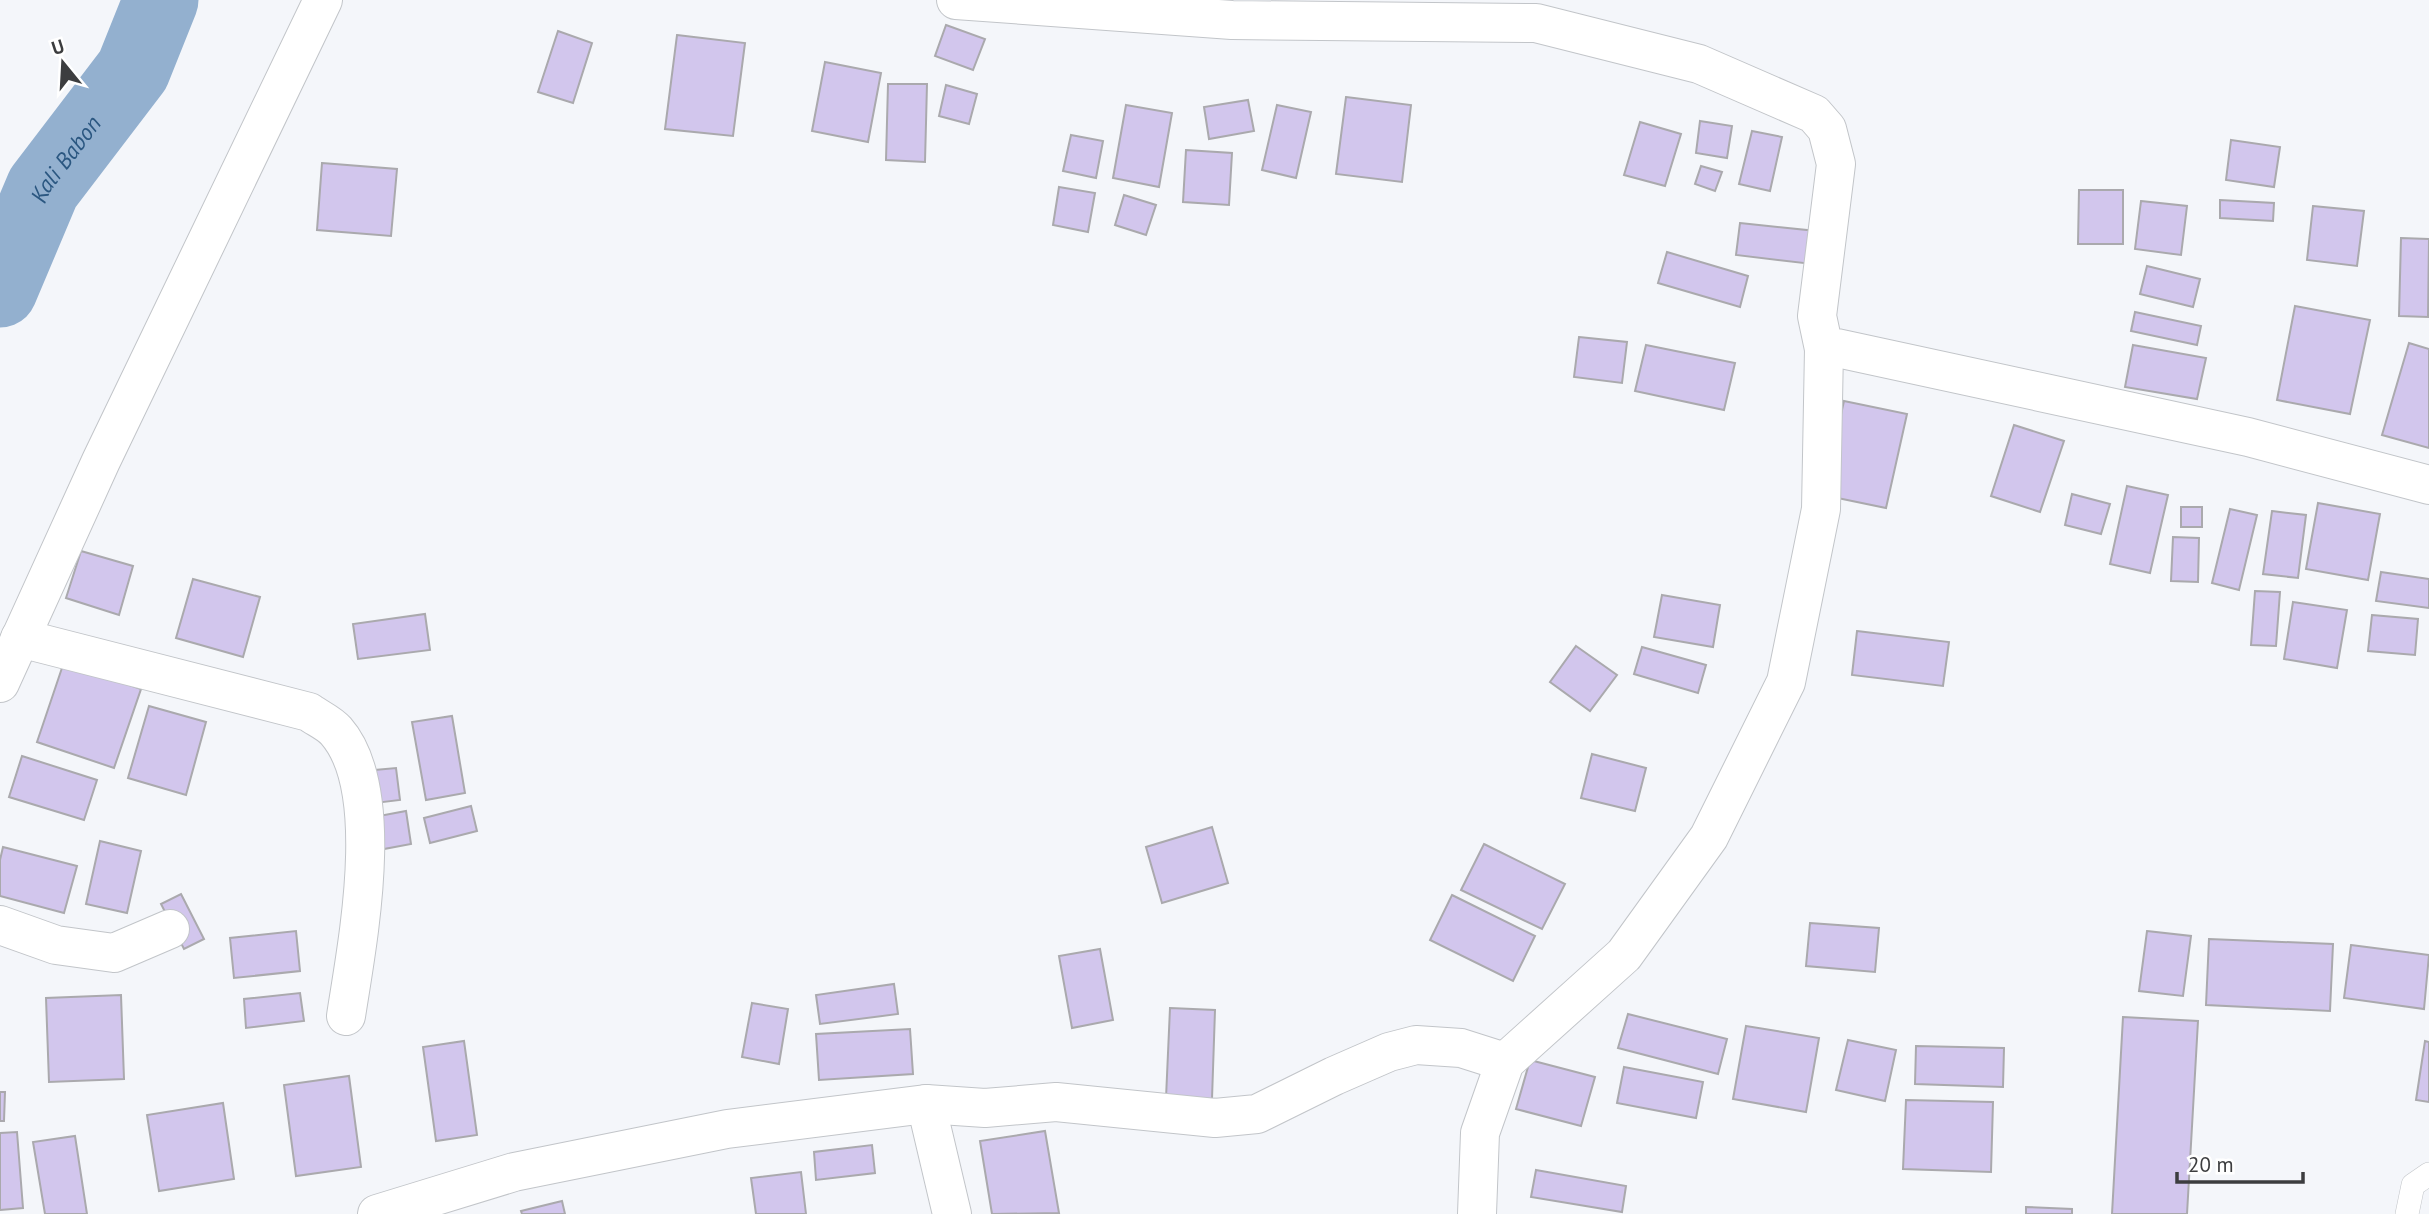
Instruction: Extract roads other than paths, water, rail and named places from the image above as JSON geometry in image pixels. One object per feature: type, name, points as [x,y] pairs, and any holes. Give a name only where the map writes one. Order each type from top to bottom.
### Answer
[{"type":"street","points":[[0,683],[101,461],[323,0]]},
{"type":"street","points":[[956,0],[1232,20],[1536,23],[1699,64],[1814,114],[1826,129],[1836,164],[1817,316],[1825,349],[1821,509],[1786,682],[1709,837],[1624,955],[1505,1062],[1479,1133],[1477,1214]]},
{"type":"street","points":[[1825,349],[1836,348],[2248,437],[2429,485]]},
{"type":"street","points":[[20,638],[309,712],[335,730],[351,754],[363,808],[366,887],[346,1016]]},
{"type":"street","points":[[0,925],[56,945],[114,953],[170,929]]},
{"type":"street","points":[[377,1214],[514,1172],[714,1132],[926,1104],[985,1108],[1056,1102],[1215,1118],[1257,1114],[1345,1071],[1416,1045],[1461,1048],[1505,1062]]},
{"type":"street","points":[[926,1104],[952,1214]]},
{"type":"lane","points":[[2407,1214],[2413,1185],[2429,1174]]},
{"type":"waterway","name":"Kali Babon","points":[[0,290],[43,188],[133,70],[161,0]]}]
